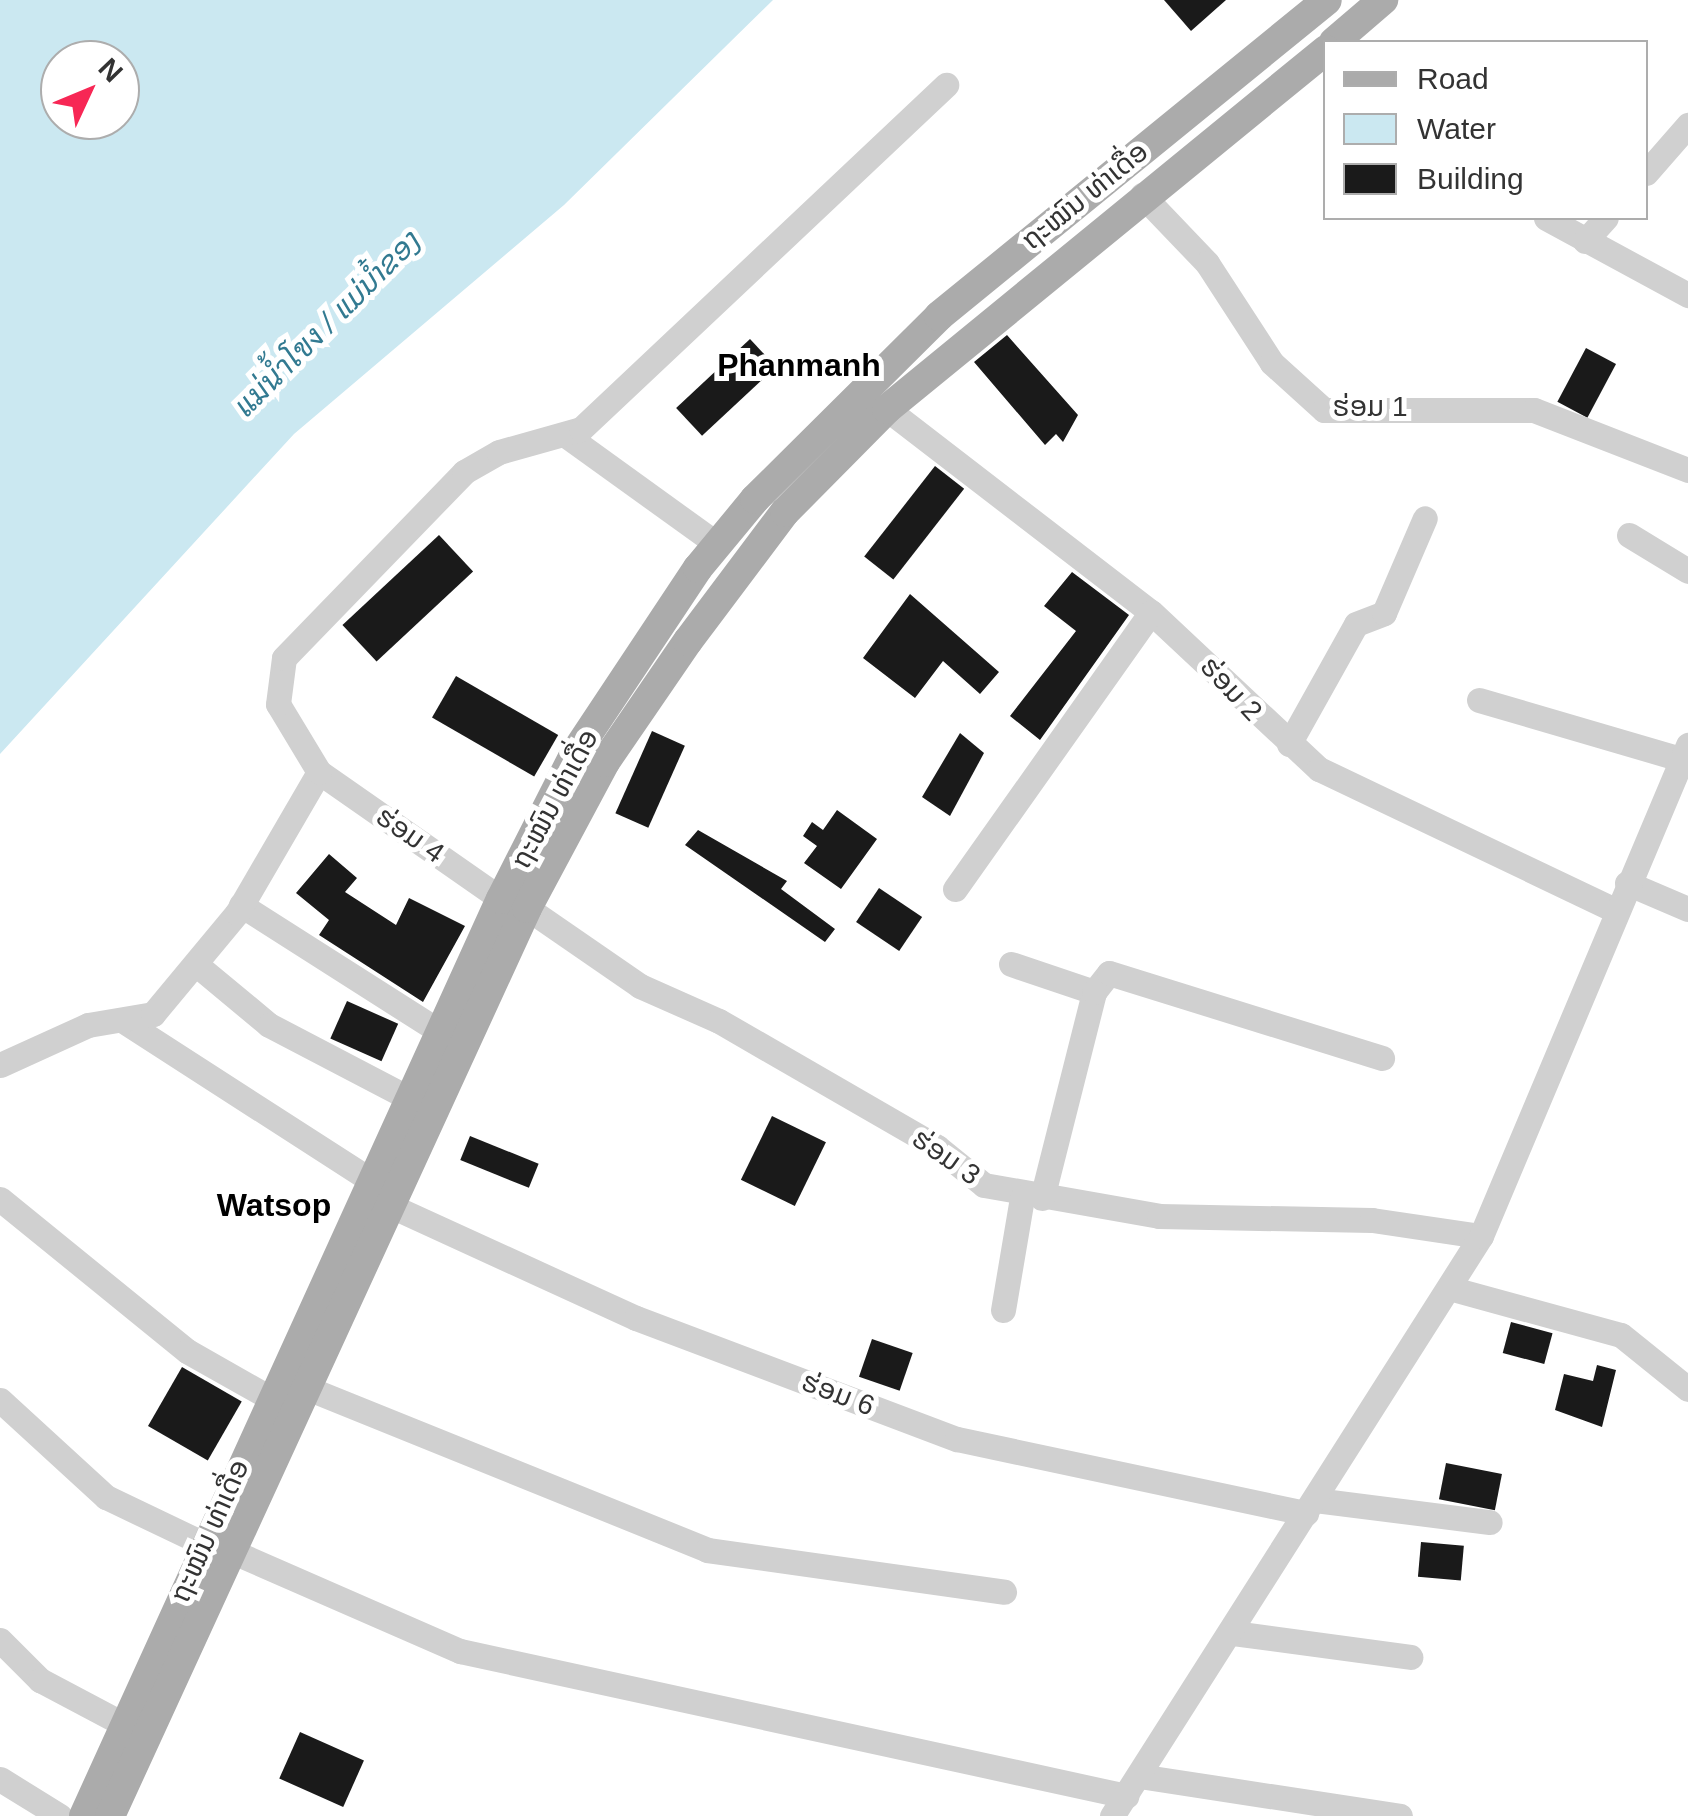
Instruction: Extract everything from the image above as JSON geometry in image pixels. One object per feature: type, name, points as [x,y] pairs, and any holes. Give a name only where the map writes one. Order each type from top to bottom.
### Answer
[{"type":"main road","name":"ຖະໝົນ ທ່າເດື່ອ","points":[[103,1813],[123,1724],[307,1388],[392,1206],[575,754],[717,544],[939,316],[1327,0]]},
{"type":"main road","name":"ຖະໝົນ ທ່າເດື່ອ","points":[[1342,40],[1383,0]]},
{"type":"main road","points":[[1288,32],[1321,60]]},
{"type":"main road","name":"ຖະໝົນ ທ່າເດື່ອ","points":[[103,1813],[218,1548],[270,1398],[439,1030],[514,903],[688,640],[785,512],[887,409],[1142,195],[1321,60]]},
{"type":"street","points":[[0,1065],[88,1026],[122,1020],[166,1005],[242,905],[319,772],[278,704],[284,658],[464,472],[499,452],[567,436],[946,85]]},
{"type":"street","points":[[1648,171],[1688,124]]},
{"type":"street","name":"ຮ່ອມ 1","points":[[1142,195],[1207,263],[1272,363],[1324,410],[1534,410],[1688,470]]},
{"type":"street","points":[[1549,220],[1688,295]]},
{"type":"street","points":[[1585,241],[1604,220]]},
{"type":"street","name":"ຮ່ອມ 2","points":[[887,409],[1150,612],[1319,770],[1612,909]]},
{"type":"street","points":[[567,436],[717,544]]},
{"type":"street","points":[[1289,744],[1356,624],[1384,614],[1425,518]]},
{"type":"street","points":[[1628,535],[1688,571]]},
{"type":"street","points":[[955,889],[1150,612]]},
{"type":"street","points":[[1126,1796],[1234,1633],[1481,1236],[1612,909],[1684,752],[1479,700]]},
{"type":"street","name":"ຮ່ອມ 4","points":[[319,772],[514,903]]},
{"type":"street","points":[[1627,883],[1688,909]]},
{"type":"street","name":"ຮ່ອມ 3","points":[[514,903],[640,986],[720,1021],[937,1146],[984,1185],[1032,1198],[1159,1216],[1372,1220],[1481,1236]]},
{"type":"street","points":[[242,905],[439,1030]]},
{"type":"street","points":[[1011,964],[1094,992]]},
{"type":"street","points":[[198,966],[269,1026],[408,1097]]},
{"type":"street","points":[[1003,1310],[1094,992],[1109,973],[1121,972],[1382,1058]]},
{"type":"street","points":[[122,1020],[370,1180],[392,1206]]},
{"type":"street","points":[[0,1199],[188,1351],[270,1398]]},
{"type":"street","name":"ຮ່ອມ 6","points":[[392,1206],[636,1318],[957,1439],[1311,1506],[1490,1522]]},
{"type":"street","points":[[1448,1288],[1621,1335],[1688,1389]]},
{"type":"street","points":[[307,1388],[708,1550],[1004,1592]]},
{"type":"street","points":[[0,1400],[106,1497],[460,1652],[1126,1796],[1400,1816]]},
{"type":"street","points":[[1234,1633],[1410,1657]]},
{"type":"street","points":[[0,1640],[40,1680],[123,1724]]},
{"type":"street","points":[[0,1779],[60,1816]]},
{"type":"water","name":"แม่น้ำโขง / ແມ່ນ້ຳຂອງ","points":[[0,0],[773,0],[564,205],[294,434],[0,754]]},
{"type":"building","points":[[1164,0],[1226,0],[1191,31]]},
{"type":"building","points":[[1007,335],[1078,415],[1063,442],[1056,434],[1045,445],[974,362]]},
{"type":"building","points":[[750,339],[776,367],[702,436],[676,408]]},
{"type":"building","points":[[1586,348],[1616,364],[1587,418],[1557,402]]},
{"type":"building","points":[[935,466],[964,489],[893,579],[864,557]]},
{"type":"building","points":[[439,535],[473,572],[377,662],[342,625]]},
{"type":"building","points":[[1072,572],[1129,615],[1040,740],[1010,716],[1076,631],[1044,606]]},
{"type":"building","points":[[910,594],[999,672],[980,694],[943,661],[915,698],[863,658]]},
{"type":"building","points":[[456,676],[558,735],[534,777],[432,718]]},
{"type":"building","points":[[652,731],[685,746],[648,828],[615,813]]},
{"type":"building","points":[[960,733],[984,753],[950,816],[922,797]]},
{"type":"building","points":[[837,810],[877,839],[841,889],[804,863],[817,846],[803,836],[812,822],[823,830]]},
{"type":"building","points":[[698,830],[787,881],[781,889],[835,929],[825,942],[685,845]]},
{"type":"building","points":[[329,854],[357,878],[345,892],[396,925],[409,898],[465,926],[423,1002],[319,935],[329,920],[296,893]]},
{"type":"building","points":[[879,888],[922,917],[899,951],[856,922]]},
{"type":"building","points":[[347,1001],[398,1024],[381,1061],[330,1038]]},
{"type":"building","points":[[772,1116],[826,1142],[795,1206],[741,1180]]},
{"type":"building","points":[[470,1136],[539,1164],[529,1188],[460,1160]]},
{"type":"building","points":[[1511,1322],[1553,1333],[1544,1364],[1503,1353]]},
{"type":"building","points":[[872,1339],[913,1353],[900,1391],[859,1377]]},
{"type":"building","points":[[1597,1365],[1616,1370],[1602,1427],[1555,1410],[1564,1374],[1593,1381]]},
{"type":"building","points":[[182,1367],[242,1402],[208,1460],[148,1426]]},
{"type":"building","points":[[1446,1463],[1502,1474],[1495,1510],[1439,1499]]},
{"type":"building","points":[[1421,1542],[1464,1546],[1461,1581],[1418,1577]]},
{"type":"building","points":[[300,1732],[364,1760],[343,1807],[279,1779]]},
{"type":"district","name":"Phanmanh","points":[[799,365]]},
{"type":"district","name":"Watsop","points":[[274,1205]]}]
